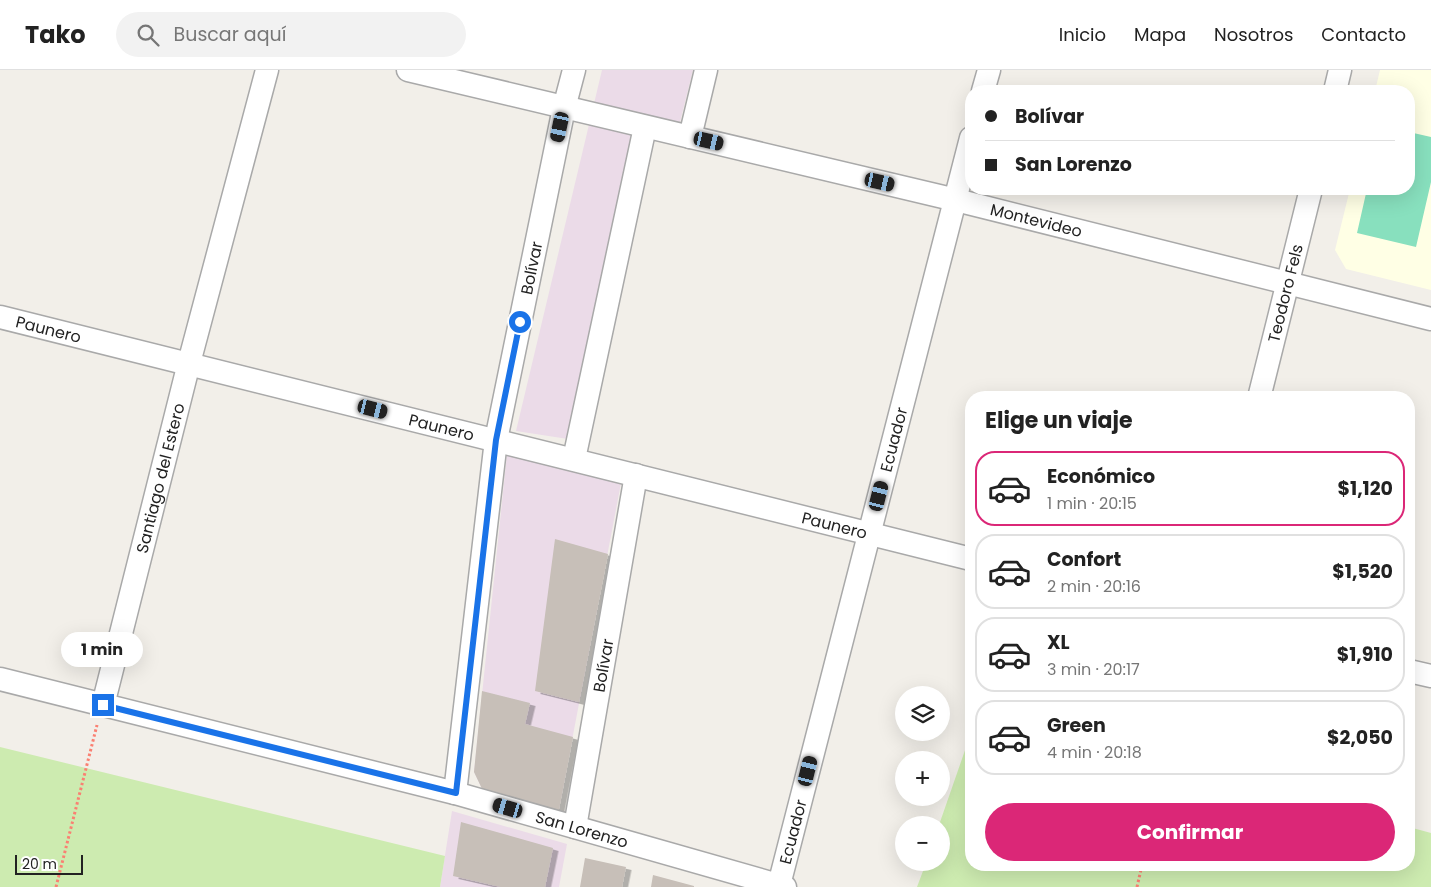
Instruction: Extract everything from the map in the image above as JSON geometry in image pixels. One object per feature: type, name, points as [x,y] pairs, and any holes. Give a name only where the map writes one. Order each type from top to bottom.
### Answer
[{"type":"street","name":"Santiago del Estero","points":[[103,705],[189,362],[267,70]]},
{"type":"street","name":"Montevideo","points":[[408,70],[956,200],[1431,319]]},
{"type":"street","name":"Bolívar","points":[[456,793],[496,440],[564,108],[574,70]]},
{"type":"street","points":[[690,137],[706,70]]},
{"type":"street","points":[[985,85],[989,70]]},
{"type":"street","points":[[1336,85],[1340,70]]},
{"type":"street","points":[[574,459],[645,127]]},
{"type":"street","name":"Ecuador","points":[[782,886],[869,533],[965,163]]},
{"type":"street","name":"Teodoro Fels","points":[[1261,391],[1309,195]]},
{"type":"street","name":"Paunero","points":[[0,317],[189,362],[965,557]]},
{"type":"street","name":"Bolívar","points":[[575,827],[636,475]]},
{"type":"street","points":[[1415,672],[1431,676]]},
{"type":"street","name":"San Lorenzo","points":[[0,679],[456,793],[782,886]]},
{"type":"path","points":[[56,887],[103,705]]},
{"type":"path","points":[[1136,887],[1140,871]]},
{"type":"shaded area","points":[[602,70],[693,70],[680,122],[644,115],[568,439],[516,431]]},
{"type":"shaded area","points":[[1380,70],[1431,70],[1431,290],[1346,269],[1335,250],[1349,195],[1415,195],[1415,85],[1376,85]]},
{"type":"shaded area","points":[[507,454],[621,483],[558,814],[484,793],[474,772]]},
{"type":"shaded area","points":[[452,811],[567,844],[559,887],[440,887]]},
{"type":"green space","points":[[1415,133],[1431,137],[1431,182],[1416,247],[1357,233],[1366,195],[1415,195]]},
{"type":"green space","points":[[0,747],[445,856],[440,887],[0,887]]},
{"type":"green space","points":[[965,750],[965,871],[1415,871],[1415,829],[1431,833],[1431,887],[917,887],[923,871],[950,871],[950,816],[942,816],[946,806],[950,806],[950,793]]},
{"type":"building","points":[[555,539],[608,554],[579,702],[535,691]]},
{"type":"building","points":[[482,691],[530,703],[525,724],[573,737],[558,814],[484,793],[474,772]]},
{"type":"building","points":[[461,822],[553,848],[545,887],[501,887],[453,876]]},
{"type":"building","points":[[585,858],[626,867],[622,887],[580,887]]},
{"type":"building","points":[[653,875],[694,886],[694,887],[651,887]]},
{"type":"route","points":[[103,705],[456,793],[496,440],[520,322]]}]
